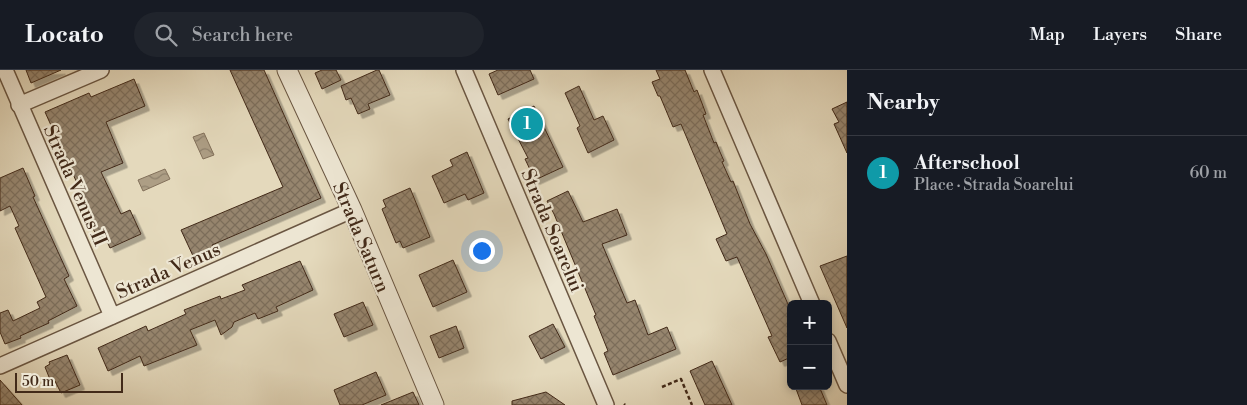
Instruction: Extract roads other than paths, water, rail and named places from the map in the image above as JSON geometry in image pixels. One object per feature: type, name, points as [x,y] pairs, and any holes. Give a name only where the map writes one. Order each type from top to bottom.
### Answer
[{"type":"street","name":"Strada Venus II","points":[[5,70],[112,316]]},
{"type":"street","points":[[19,105],[101,70]]},
{"type":"street","name":"Strada Saturn","points":[[287,70],[352,210],[434,405]]},
{"type":"street","name":"Strada Soarelui","points":[[464,70],[606,405]]},
{"type":"street","points":[[712,70],[810,300]]},
{"type":"street","name":"Strada Venus","points":[[0,366],[352,210]]},
{"type":"street","points":[[830,345],[847,385]]},
{"type":"water","points":[[204,133],[214,155],[203,159],[193,137]]},
{"type":"water","points":[[165,169],[170,179],[143,191],[138,180]]},
{"type":"place","name":"Afterschool","points":[[527,124]]}]
